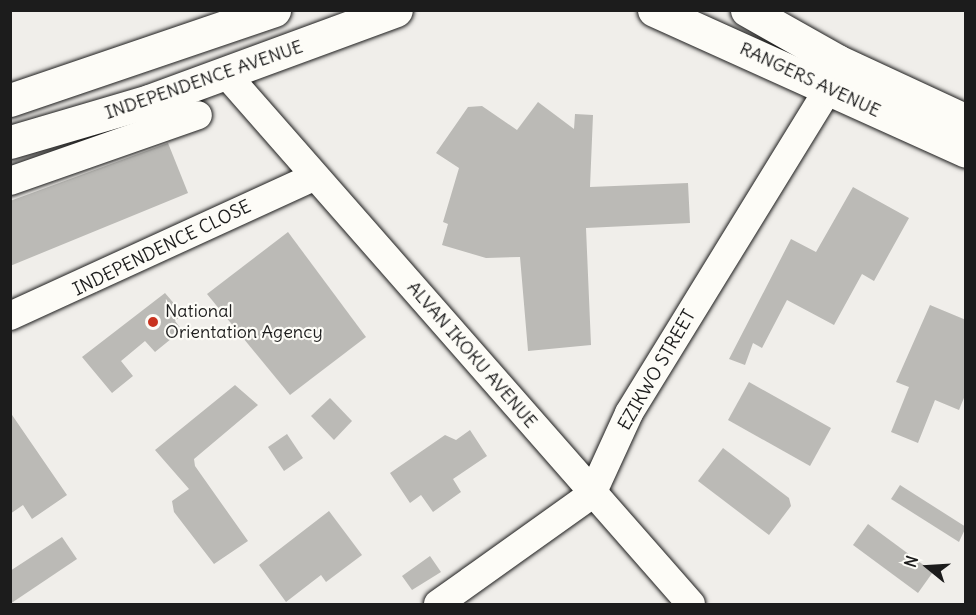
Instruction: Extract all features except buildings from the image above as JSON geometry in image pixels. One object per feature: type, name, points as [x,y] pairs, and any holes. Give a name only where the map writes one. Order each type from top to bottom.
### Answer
[{"type":"main road","points":[[10,100],[274,10]]},
{"type":"main road","name":"INDEPENDENCE AVENUE","points":[[10,142],[226,74],[396,10]]},
{"type":"main road","name":"RANGERS AVENUE","points":[[654,10],[966,151]]},
{"type":"main road","name":"RANGERS AVENUE","points":[[747,10],[837,61],[966,121]]},
{"type":"street","name":"ALVAN IKOKU AVENUE","points":[[226,74],[313,177],[691,604]]},
{"type":"street","name":"EZIKWO STREET","points":[[438,604],[592,494],[629,413],[829,88]]},
{"type":"street","points":[[10,181],[198,115]]},
{"type":"street","name":"INDEPENDENCE CLOSE","points":[[10,316],[313,177]]},
{"type":"place","name":"National Orientation Agency","points":[[153,322]]}]
